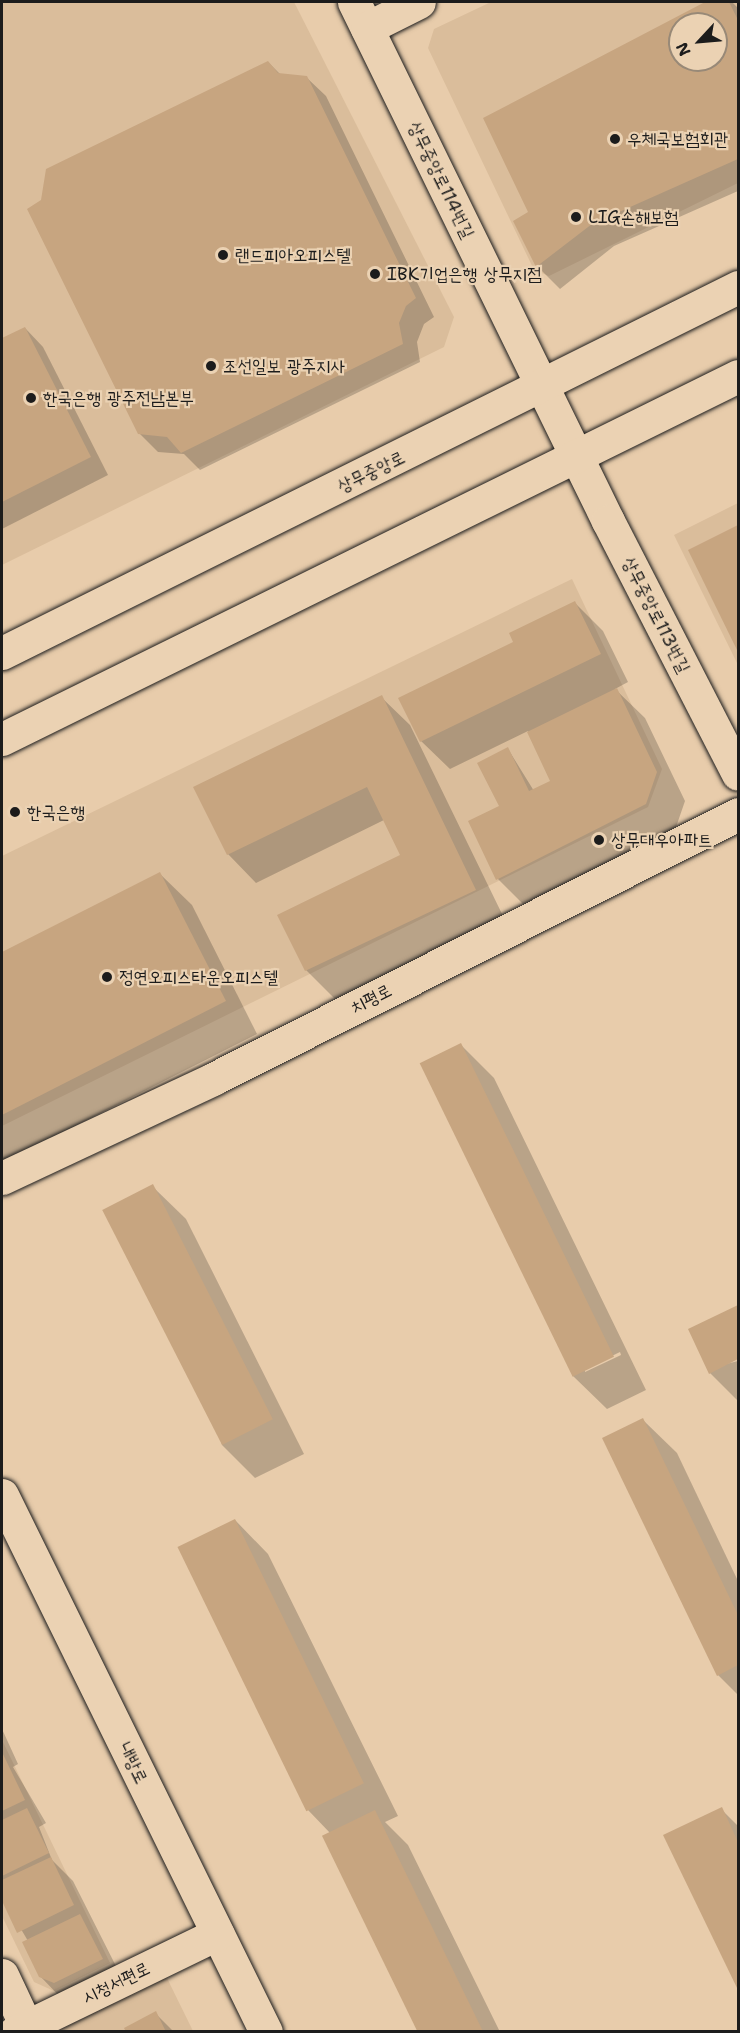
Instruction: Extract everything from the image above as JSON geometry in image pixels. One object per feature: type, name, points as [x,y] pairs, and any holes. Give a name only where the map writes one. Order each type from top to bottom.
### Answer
[{"type":"street","points":[[361,15],[419,2]]},
{"type":"street","name":"상무중앙로114번길","points":[[361,15],[576,456]]},
{"type":"street","name":"상무중앙로","points":[[2,652],[543,387],[738,287]]},
{"type":"street","points":[[2,739],[738,375]]},
{"type":"street","name":"상무중앙로113번길","points":[[576,456],[738,774]]},
{"type":"street","name":"치평로","points":[[2,1178],[223,1074],[738,814]]},
{"type":"street","name":"내방로","points":[[2,1495],[266,2031]]},
{"type":"street","name":"시청서편로","points":[[20,2029],[217,1934]]},
{"type":"street","points":[[2,1975],[20,2029]]},
{"type":"shaded area","points":[[2,2],[294,2],[454,317],[444,347],[2,565]]},
{"type":"shaded area","points":[[491,2],[738,2],[738,183],[549,276],[534,270],[428,48],[434,29]]},
{"type":"shaded area","points":[[738,503],[738,665],[674,535]]},
{"type":"shaded area","points":[[572,579],[662,769],[648,807],[2,1126],[2,856]]},
{"type":"shaded area","points":[[2,1740],[110,1963],[54,1991],[34,1982],[2,1916]]},
{"type":"shaded area","points":[[165,1974],[193,2031],[44,2032]]},
{"type":"building","name":"우체국보험회관","points":[[705,2],[729,2],[738,20],[738,159],[592,224],[536,267],[513,221],[528,212],[483,118],[668,21],[668,72],[728,72],[728,12],[686,12]]},
{"type":"building","name":"랜드피아오피스텔","points":[[268,61],[278,73],[307,76],[416,298],[406,306],[399,323],[403,344],[181,453],[167,437],[138,434],[27,209],[41,200],[46,169]]},
{"type":"building","name":"한국은행 광주전남본부","points":[[25,327],[91,457],[2,502],[2,338]]},
{"type":"building","points":[[738,525],[738,652],[688,550]]},
{"type":"building","points":[[575,601],[601,654],[420,742],[398,698],[513,642],[509,633]]},
{"type":"building","points":[[617,688],[657,772],[646,804],[496,880],[468,821],[499,806],[477,763],[508,747],[529,791],[550,781],[527,732]]},
{"type":"building","points":[[382,695],[476,890],[305,971],[277,915],[400,855],[367,787],[227,855],[193,787]]},
{"type":"building","name":"정연오피스타운오피스텔","points":[[160,872],[226,1001],[2,1115],[2,952]]},
{"type":"building","points":[[461,1043],[614,1357],[573,1377],[420,1063]]},
{"type":"building","points":[[153,1184],[273,1419],[222,1445],[102,1210]]},
{"type":"building","points":[[738,1305],[738,1359],[709,1374],[688,1329]]},
{"type":"building","points":[[643,1418],[738,1615],[738,1665],[717,1676],[602,1438]]},
{"type":"building","points":[[235,1519],[364,1783],[306,1811],[177,1547]]},
{"type":"building","points":[[2,1752],[25,1800],[2,1811]]},
{"type":"building","points":[[722,1807],[738,1842],[738,1990],[663,1835]]},
{"type":"building","points":[[27,1808],[49,1853],[2,1876],[2,1820]]},
{"type":"building","points":[[375,1810],[483,2032],[418,2032],[322,1836]]},
{"type":"building","points":[[51,1857],[74,1905],[17,1933],[2,1901],[2,1880]]},
{"type":"building","points":[[80,1914],[103,1959],[54,1983],[39,1977],[22,1942]]},
{"type":"building","points":[[156,2011],[166,2032],[126,2032],[124,2028]]},
{"type":"place","name":"우체국보험회관","points":[[615,139]]},
{"type":"place","name":"LIG손해보험","points":[[576,217]]},
{"type":"place","name":"랜드피아오피스텔","points":[[223,255]]},
{"type":"place","name":"IBK기업은행 상무지점","points":[[375,274]]},
{"type":"place","name":"조선일보 광주지사","points":[[211,366]]},
{"type":"place","name":"한국은행 광주전남본부","points":[[31,398]]},
{"type":"place","name":"한국은행","points":[[15,812]]},
{"type":"place","name":"상무대우아파트","points":[[599,840]]},
{"type":"place","name":"정연오피스타운오피스텔","points":[[107,977]]}]
